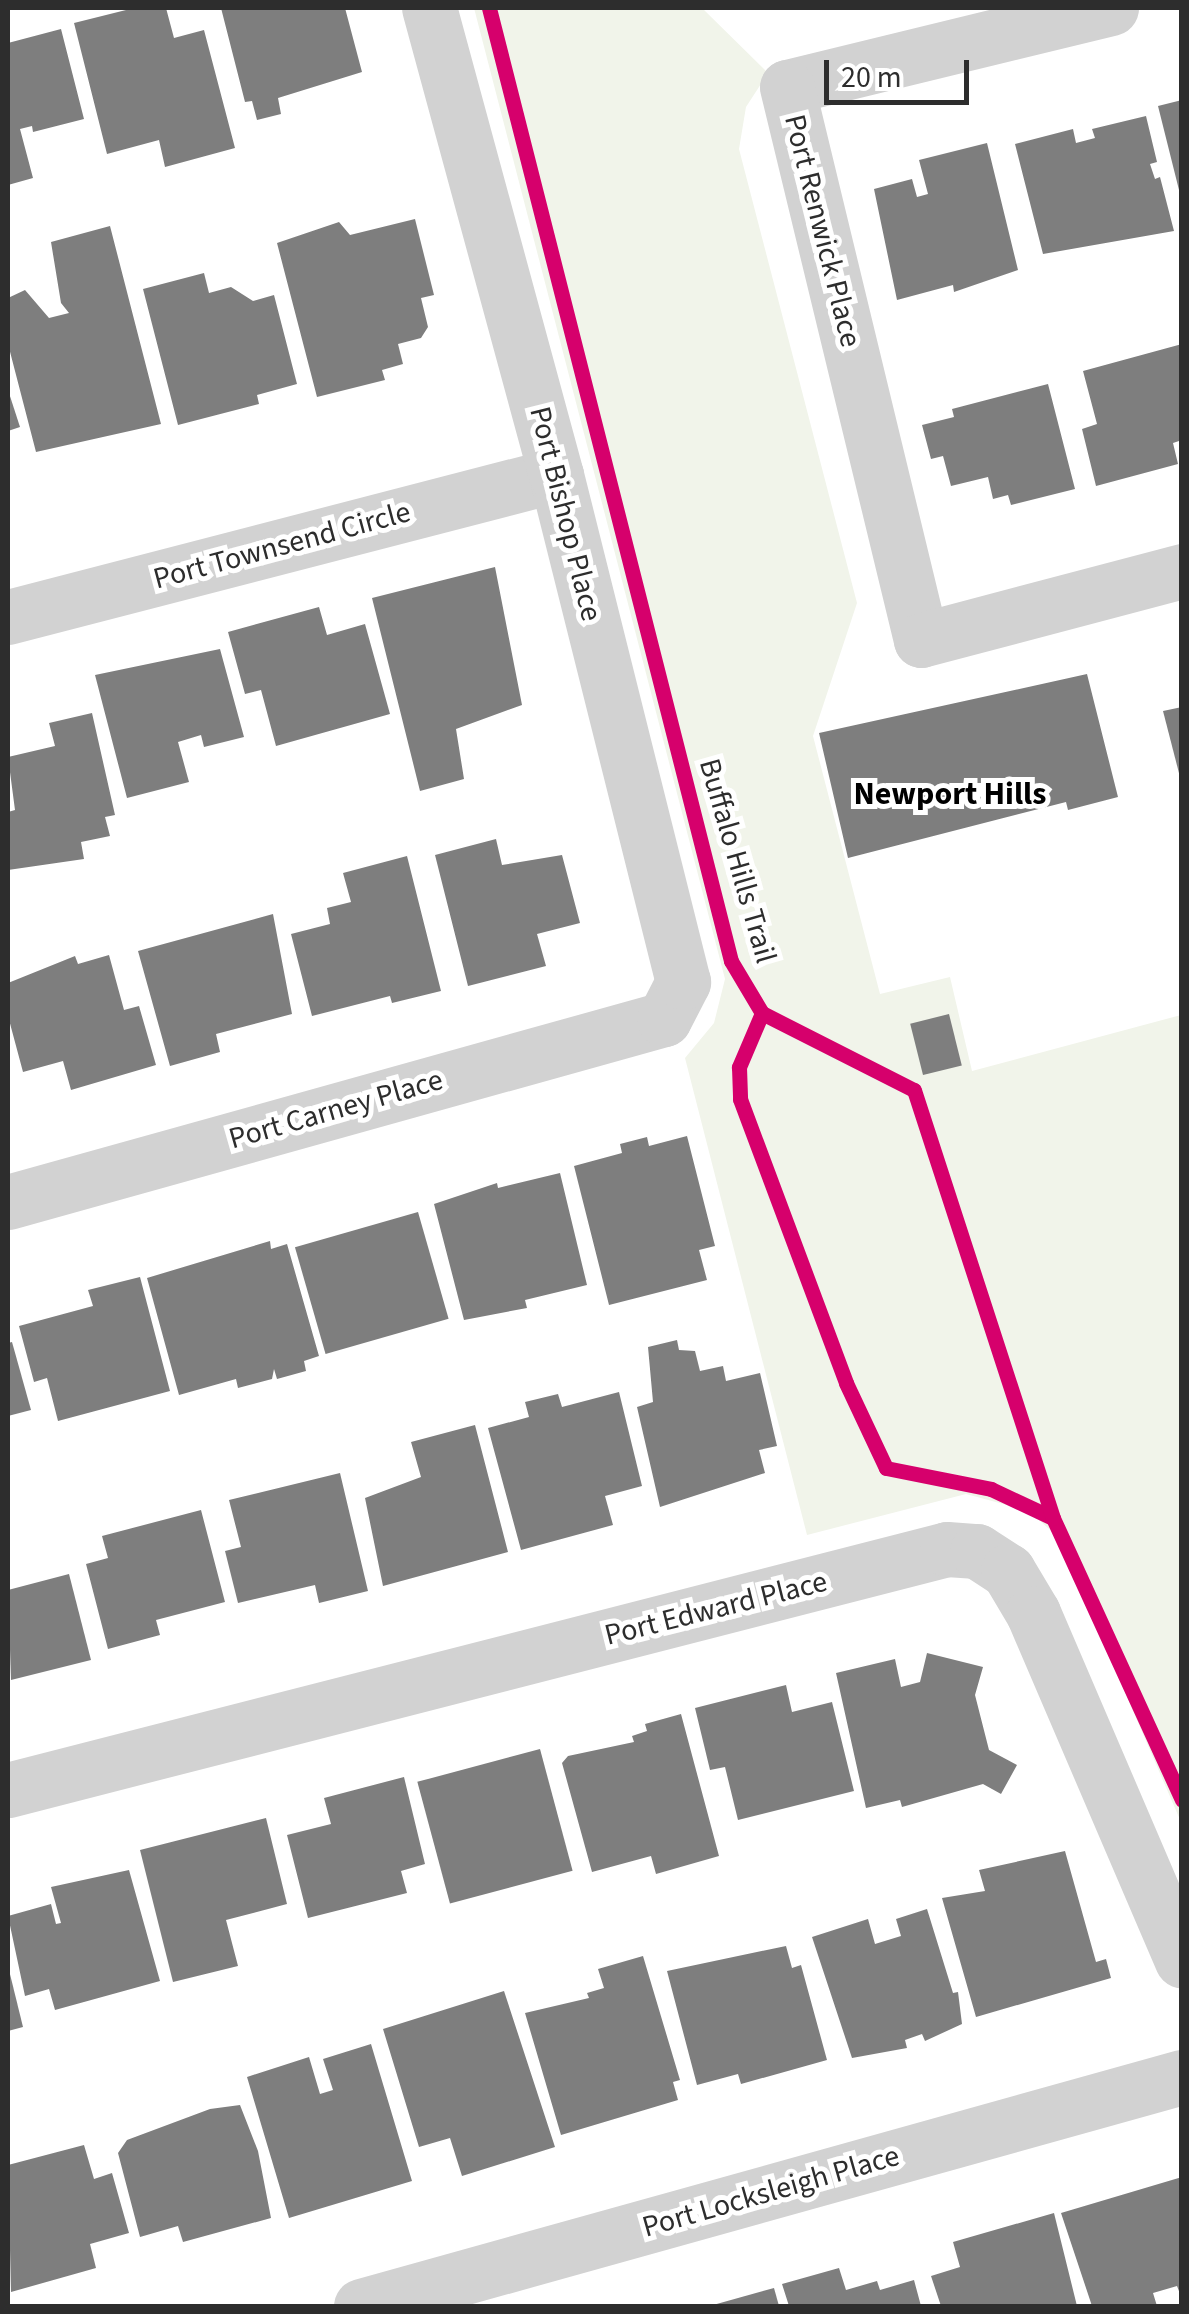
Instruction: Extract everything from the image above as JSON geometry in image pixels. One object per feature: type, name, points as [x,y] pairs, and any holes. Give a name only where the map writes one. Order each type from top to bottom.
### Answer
[{"type":"street","name":"Port Bishop Place","points":[[429,8],[556,475],[683,982],[664,1019]]},
{"type":"street","name":"Port Renwick Place","points":[[1111,8],[787,87],[921,640],[1182,571]]},
{"type":"street","name":"Port Townsend Circle","points":[[8,617],[556,475]]},
{"type":"street","name":"Port Carney Place","points":[[8,1202],[664,1019]]},
{"type":"street","name":"Port Edward Place","points":[[8,1790],[947,1548],[977,1551],[1008,1571],[1032,1613],[1182,1960]]},
{"type":"street","name":"Port Locksleigh Place","points":[[360,2306],[1182,2077]]},
{"type":"shaded area","points":[[474,8],[702,8],[768,73],[746,107],[739,149],[857,603],[813,736],[880,994],[950,977],[972,1071],[1181,1015],[1181,1822],[1058,1537],[1029,1511],[966,1494],[807,1535],[685,1058],[714,1023],[725,979]]},
{"type":"building","points":[[134,8],[166,8],[174,38],[204,30],[235,148],[165,167],[159,140],[107,154],[74,23]]},
{"type":"building","points":[[221,8],[345,8],[362,72],[278,98],[281,114],[257,120],[252,101],[245,102]]},
{"type":"building","points":[[61,29],[84,119],[33,132],[32,126],[20,129],[33,178],[8,185],[8,43]]},
{"type":"building","points":[[1182,100],[1182,194],[1180,194],[1158,106]]},
{"type":"building","points":[[1146,116],[1157,162],[1150,164],[1155,179],[1160,177],[1174,231],[1043,254],[1015,144],[1073,129],[1076,143],[1095,138],[1092,129]]},
{"type":"building","points":[[987,143],[1018,270],[954,292],[953,285],[897,300],[874,189],[912,179],[917,197],[928,194],[919,160]]},
{"type":"building","points":[[415,219],[434,295],[421,298],[428,327],[421,338],[398,344],[403,364],[382,370],[385,380],[317,397],[277,243],[339,222],[350,235]]},
{"type":"building","points":[[110,226],[161,424],[36,452],[8,344],[8,298],[25,290],[49,318],[69,313],[61,303],[51,242]]},
{"type":"building","points":[[204,273],[209,293],[231,287],[253,301],[274,295],[297,384],[257,395],[259,404],[178,425],[143,289]]},
{"type":"building","points":[[1182,344],[1182,440],[1173,443],[1178,464],[1096,486],[1082,429],[1097,424],[1083,371]]},
{"type":"building","points":[[1048,384],[1075,489],[1011,505],[1008,495],[993,499],[988,477],[951,486],[943,456],[931,459],[922,425],[954,417],[952,409]]},
{"type":"building","points":[[8,390],[20,427],[8,431]]},
{"type":"building","points":[[495,567],[522,705],[456,729],[464,779],[420,791],[372,598]]},
{"type":"building","points":[[319,607],[327,635],[365,624],[390,714],[276,746],[261,690],[245,694],[228,632]]},
{"type":"building","points":[[220,649],[244,737],[204,747],[201,735],[178,742],[189,782],[127,798],[95,675]]},
{"type":"building","points":[[1087,674],[1118,797],[1068,810],[1066,802],[848,858],[819,733]]},
{"type":"building","points":[[1182,707],[1182,777],[1180,777],[1163,711]]},
{"type":"building","points":[[92,713],[115,815],[105,817],[110,836],[81,842],[84,859],[8,870],[8,812],[15,810],[8,757],[55,746],[49,723]]},
{"type":"building","points":[[496,839],[502,865],[562,855],[580,923],[537,934],[546,966],[468,986],[435,855]]},
{"type":"building","points":[[407,856],[441,991],[392,1003],[390,996],[312,1016],[291,934],[330,924],[327,908],[351,902],[343,873]]},
{"type":"building","points":[[273,914],[292,1014],[216,1034],[220,1052],[170,1066],[138,951]]},
{"type":"building","points":[[109,955],[124,1010],[139,1006],[156,1065],[71,1090],[63,1061],[23,1072],[8,1016],[8,983],[75,956],[78,964]]},
{"type":"building","points":[[949,1014],[962,1065],[923,1075],[910,1024]]},
{"type":"building","points":[[687,1136],[715,1246],[699,1250],[707,1280],[609,1305],[574,1166],[622,1153],[620,1144],[647,1137],[649,1146]]},
{"type":"building","points":[[560,1173],[587,1285],[525,1300],[527,1308],[464,1320],[434,1204],[497,1183],[498,1188]]},
{"type":"building","points":[[418,1212],[449,1319],[326,1354],[295,1247]]},
{"type":"building","points":[[270,1241],[271,1249],[287,1244],[319,1356],[304,1361],[306,1371],[277,1379],[274,1369],[272,1379],[238,1388],[236,1379],[179,1395],[147,1278]]},
{"type":"building","points":[[140,1277],[170,1391],[58,1421],[47,1378],[34,1382],[19,1326],[93,1306],[88,1290]]},
{"type":"building","points":[[677,1340],[679,1350],[695,1351],[700,1371],[723,1366],[726,1381],[760,1373],[777,1446],[759,1450],[765,1473],[660,1507],[637,1407],[653,1402],[648,1347]]},
{"type":"building","points":[[12,1342],[31,1410],[8,1416],[8,1343]]},
{"type":"building","points":[[619,1392],[642,1486],[605,1496],[613,1525],[521,1550],[488,1428],[529,1417],[525,1402],[558,1394],[562,1407]]},
{"type":"building","points":[[475,1425],[508,1552],[383,1586],[365,1498],[421,1477],[411,1442]]},
{"type":"building","points":[[340,1473],[368,1591],[319,1603],[315,1585],[238,1603],[225,1551],[241,1547],[229,1500]]},
{"type":"building","points":[[201,1510],[225,1602],[156,1620],[160,1635],[108,1649],[86,1564],[108,1558],[102,1536]]},
{"type":"building","points":[[69,1574],[91,1660],[11,1680],[8,1590]]},
{"type":"building","points":[[927,1653],[983,1667],[975,1695],[989,1750],[1017,1765],[1001,1794],[983,1784],[902,1807],[900,1800],[866,1808],[836,1673],[895,1659],[901,1687],[920,1682]]},
{"type":"building","points":[[786,1685],[792,1712],[832,1702],[854,1791],[738,1820],[725,1767],[710,1770],[695,1708]]},
{"type":"building","points":[[681,1714],[719,1856],[656,1874],[651,1856],[592,1872],[562,1763],[568,1756],[634,1742],[632,1736],[647,1731],[645,1724]]},
{"type":"building","points":[[540,1749],[573,1871],[450,1904],[417,1782]]},
{"type":"building","points":[[404,1777],[425,1864],[401,1871],[407,1893],[308,1918],[287,1835],[331,1824],[324,1798]]},
{"type":"building","points":[[266,1818],[287,1904],[226,1920],[238,1966],[173,1982],[140,1850]]},
{"type":"building","points":[[1065,1851],[1096,1962],[1106,1959],[1111,1978],[976,2017],[942,1898],[985,1891],[979,1870]]},
{"type":"building","points":[[129,1870],[160,1981],[55,2010],[49,1989],[25,1996],[8,1916],[51,1904],[56,1924],[61,1923],[51,1887]]},
{"type":"building","points":[[927,1909],[953,1993],[958,1992],[962,2024],[925,2041],[922,2034],[905,2040],[907,2048],[852,2058],[812,1937],[868,1919],[875,1944],[901,1936],[896,1919]]},
{"type":"building","points":[[786,1946],[792,1968],[801,1965],[827,2060],[741,2084],[738,2074],[697,2085],[667,1971]]},
{"type":"building","points":[[643,1956],[680,2080],[673,2082],[678,2100],[561,2135],[525,2013],[589,1998],[587,1993],[604,1988],[598,1969]]},
{"type":"building","points":[[8,1966],[23,2027],[8,2031]]},
{"type":"building","points":[[504,1991],[555,2147],[462,2176],[450,2138],[419,2147],[383,2029]]},
{"type":"building","points":[[371,2044],[412,2181],[289,2218],[247,2077],[309,2057],[320,2094],[333,2090],[323,2059]]},
{"type":"building","points":[[240,2105],[258,2151],[271,2218],[183,2242],[178,2226],[140,2237],[118,2153],[127,2140],[210,2109]]},
{"type":"building","points":[[84,2145],[94,2179],[112,2173],[129,2233],[90,2244],[96,2268],[11,2292],[8,2165]]},
{"type":"building","points":[[1182,2177],[1182,2299],[1177,2286],[1153,2293],[1157,2306],[1092,2306],[1061,2213]]},
{"type":"building","points":[[1054,2213],[1077,2306],[941,2306],[931,2276],[960,2267],[953,2242]]},
{"type":"building","points":[[839,2268],[846,2290],[877,2281],[880,2290],[914,2280],[921,2306],[789,2306],[782,2284]]},
{"type":"building","points":[[774,2288],[779,2306],[713,2306],[713,2305]]},
{"type":"cycle path","name":"Buffalo Hills Trail","points":[[489,8],[731,961],[762,1013],[739,1067],[740,1099],[846,1383],[886,1468],[991,1489],[1053,1518],[1182,1800]]},
{"type":"cycle path","points":[[762,1013],[914,1090],[1053,1518]]},
{"type":"district","name":"Newport Hills","points":[[950,794]]}]
